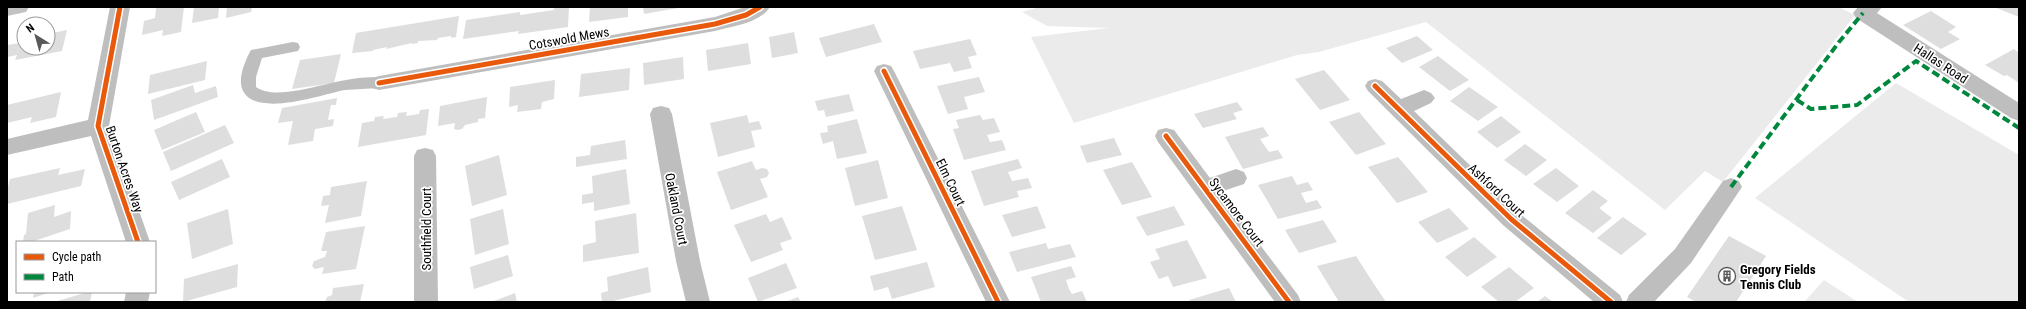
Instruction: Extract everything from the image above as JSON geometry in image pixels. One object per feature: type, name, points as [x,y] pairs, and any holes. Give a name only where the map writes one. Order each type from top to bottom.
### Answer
[{"type":"street","points":[[7,9],[19,7]]},
{"type":"street","name":"Burton Acres Way","points":[[120,7],[98,126],[138,241]]},
{"type":"street","name":"Cotswold Mews","points":[[379,83],[715,24],[746,15],[760,7]]},
{"type":"street","name":"Hallas Road","points":[[1868,10],[2019,113]]},
{"type":"street","name":"Elm Court","points":[[884,71],[917,120],[998,302]]},
{"type":"street","name":"Ashford Court","points":[[1375,86],[1396,109],[1511,219],[1610,302]]},
{"type":"street","points":[[1396,109],[1424,98]]},
{"type":"street","name":"Oakland Court","points":[[661,114],[688,261],[698,302]]},
{"type":"street","points":[[7,147],[98,126]]},
{"type":"street","name":"Sycamore Court","points":[[1166,136],[1289,302]]},
{"type":"street","name":"Southfield Court","points":[[426,156],[426,302]]},
{"type":"street","name":"Sycamore Court","points":[[1205,188],[1236,178]]},
{"type":"street","points":[[1638,302],[1683,256],[1718,216],[1731,187]]},
{"type":"lane","name":"Cotswold Mews","points":[[293,47],[256,54],[248,82],[249,89],[258,97],[277,98],[345,85],[379,83]]},
{"type":"shaded area","points":[[1040,7],[1838,7],[1855,15],[1723,182],[1705,171],[1665,210],[1426,22],[1319,52],[1297,55],[1074,123],[1031,37],[1109,28],[1047,26],[1022,12]]},
{"type":"shaded area","points":[[1896,83],[2019,155],[2019,302],[1909,302],[1755,198]]},
{"type":"shaded area","points":[[1824,280],[1858,302],[1804,302]]},
{"type":"building","points":[[184,7],[181,32],[162,36],[163,30],[142,35],[144,21],[155,18],[156,8]]},
{"type":"building","points":[[194,7],[219,7],[218,18],[192,23]]},
{"type":"building","points":[[227,7],[252,7],[251,12],[226,18]]},
{"type":"building","points":[[554,7],[569,7],[568,27],[518,34],[519,31],[463,39],[466,20],[520,12],[520,15],[554,10]]},
{"type":"building","points":[[590,7],[628,7],[628,17],[589,22]]},
{"type":"building","points":[[643,7],[678,7],[678,8],[644,14]]},
{"type":"building","points":[[1994,7],[2019,7],[2019,17]]},
{"type":"building","points":[[1931,11],[1956,27],[1948,32],[1960,39],[1941,49],[1903,25]]},
{"type":"building","points":[[459,16],[456,37],[451,38],[451,36],[438,38],[437,40],[418,41],[418,43],[386,49],[387,47],[373,51],[352,53],[356,33]]},
{"type":"building","points":[[874,24],[882,42],[826,57],[819,38]]},
{"type":"building","points":[[67,30],[62,51],[56,52],[56,32]]},
{"type":"building","points":[[794,32],[798,53],[772,58],[769,37]]},
{"type":"building","points":[[1417,36],[1433,50],[1402,63],[1386,48]]},
{"type":"building","points":[[970,39],[977,55],[968,57],[972,68],[954,72],[950,63],[920,69],[913,51]]},
{"type":"building","points":[[748,43],[751,64],[708,71],[706,50]]},
{"type":"building","points":[[16,44],[16,55],[7,57],[7,45]]},
{"type":"building","points":[[2014,49],[2019,53],[2019,83],[2007,75],[2004,76],[1985,65]]},
{"type":"building","points":[[341,54],[334,83],[292,89],[300,60]]},
{"type":"building","points":[[17,56],[36,56],[15,60]]},
{"type":"building","points":[[1438,56],[1469,80],[1450,91],[1419,67]]},
{"type":"building","points":[[683,57],[684,79],[644,85],[643,63]]},
{"type":"building","points":[[207,61],[205,80],[148,94],[150,75]]},
{"type":"building","points":[[630,68],[629,90],[579,97],[581,74]]},
{"type":"building","points":[[1324,70],[1350,100],[1320,110],[1295,79]]},
{"type":"building","points":[[979,77],[985,92],[964,97],[968,109],[948,114],[937,86]]},
{"type":"building","points":[[555,80],[554,99],[542,102],[541,109],[517,112],[518,105],[509,107],[510,87]]},
{"type":"building","points":[[193,85],[195,93],[216,86],[218,97],[154,120],[151,100]]},
{"type":"building","points":[[1469,87],[1498,107],[1478,121],[1450,101]]},
{"type":"building","points":[[61,92],[56,117],[30,123],[32,117],[7,123],[7,105]]},
{"type":"building","points":[[849,94],[854,111],[826,117],[824,110],[818,111],[815,101]]},
{"type":"building","points":[[487,97],[485,118],[478,119],[478,122],[465,125],[462,129],[457,130],[454,129],[455,123],[438,126],[440,106]]},
{"type":"building","points":[[337,98],[336,105],[331,105],[328,120],[334,119],[333,126],[315,129],[313,141],[288,145],[293,121],[278,123],[282,108]]},
{"type":"building","points":[[1237,102],[1243,110],[1233,113],[1237,119],[1203,128],[1194,114]]},
{"type":"building","points":[[429,109],[426,135],[358,147],[362,123],[374,121],[375,117],[384,116],[383,119],[397,117],[398,113],[407,112],[406,116],[419,114],[420,110]]},
{"type":"building","points":[[196,112],[205,132],[162,150],[154,130]]},
{"type":"building","points":[[1359,112],[1386,144],[1356,155],[1329,122]]},
{"type":"building","points":[[747,115],[749,123],[759,121],[762,129],[751,131],[755,147],[718,157],[710,123]]},
{"type":"building","points":[[980,115],[983,120],[994,118],[1000,132],[987,135],[990,142],[1002,140],[1006,150],[964,160],[953,129],[959,128],[956,120]]},
{"type":"building","points":[[1501,116],[1521,132],[1497,148],[1477,132]]},
{"type":"building","points":[[857,119],[867,153],[837,159],[833,141],[823,144],[820,133],[828,132],[827,126]]},
{"type":"building","points":[[225,125],[234,143],[171,171],[163,152]]},
{"type":"building","points":[[1263,127],[1269,136],[1260,139],[1269,152],[1278,150],[1283,158],[1243,169],[1225,137]]},
{"type":"building","points":[[1114,138],[1122,155],[1087,163],[1080,146]]},
{"type":"building","points":[[625,140],[627,159],[576,167],[576,157],[590,155],[591,146]]},
{"type":"building","points":[[1525,144],[1547,160],[1526,176],[1504,160]]},
{"type":"building","points":[[499,155],[507,195],[472,206],[465,166]]},
{"type":"building","points":[[1398,157],[1428,192],[1397,203],[1368,167]]},
{"type":"building","points":[[222,159],[230,177],[179,200],[171,182]]},
{"type":"building","points":[[1018,159],[1022,168],[1008,172],[1012,181],[1028,178],[1032,188],[1017,191],[1019,197],[984,206],[971,171]]},
{"type":"building","points":[[878,160],[888,198],[855,206],[845,168]]},
{"type":"building","points":[[752,161],[756,170],[762,168],[767,169],[769,173],[767,177],[760,179],[768,197],[731,210],[717,172]]},
{"type":"building","points":[[1132,162],[1152,197],[1122,205],[1103,170]]},
{"type":"building","points":[[60,168],[58,175],[85,169],[81,186],[7,204],[7,190],[10,179]]},
{"type":"building","points":[[1556,168],[1579,186],[1557,202],[1533,184]]},
{"type":"building","points":[[626,169],[630,204],[594,211],[594,202],[582,204],[582,195],[593,193],[592,176]]},
{"type":"building","points":[[1292,176],[1297,185],[1308,182],[1313,190],[1301,193],[1306,203],[1317,200],[1322,208],[1278,219],[1258,185]]},
{"type":"building","points":[[367,181],[361,216],[325,223],[329,205],[321,206],[323,196],[330,195],[331,187]]},
{"type":"building","points":[[1593,190],[1608,201],[1599,208],[1612,218],[1593,233],[1565,213]]},
{"type":"building","points":[[55,205],[54,217],[71,211],[70,229],[34,241],[23,241],[24,235],[26,234],[28,213]]},
{"type":"building","points":[[902,206],[917,250],[875,260],[862,216]]},
{"type":"building","points":[[1037,206],[1046,228],[1012,237],[1002,215]]},
{"type":"building","points":[[1174,206],[1185,225],[1147,236],[1136,217]]},
{"type":"building","points":[[1449,208],[1469,229],[1437,243],[1418,222]]},
{"type":"building","points":[[228,209],[233,244],[192,259],[187,223]]},
{"type":"building","points":[[503,209],[509,244],[475,255],[470,219]]},
{"type":"building","points":[[636,213],[639,253],[583,262],[583,245],[596,242],[595,221]]},
{"type":"building","points":[[766,214],[770,222],[782,217],[792,239],[780,243],[783,250],[751,262],[734,225]]},
{"type":"building","points":[[1623,217],[1647,234],[1621,255],[1597,238]]},
{"type":"building","points":[[1323,220],[1337,242],[1299,253],[1285,230]]},
{"type":"building","points":[[365,226],[356,269],[322,274],[324,267],[315,269],[312,266],[314,261],[325,257],[327,251],[321,251],[326,232]]},
{"type":"building","name":"Gregory Fields Tennis Club","points":[[1729,236],[1766,256],[1736,302],[1696,302],[1687,297]]},
{"type":"building","points":[[1474,237],[1497,257],[1467,277],[1445,257]]},
{"type":"building","points":[[1187,240],[1207,278],[1173,287],[1168,276],[1159,279],[1150,262],[1160,259],[1155,249]]},
{"type":"building","points":[[1046,243],[1048,249],[1070,244],[1076,257],[1017,272],[1009,252]]},
{"type":"building","points":[[508,255],[513,276],[474,289],[470,267]]},
{"type":"building","points":[[1356,256],[1386,302],[1339,302],[1317,266]]},
{"type":"building","points":[[927,262],[935,287],[892,299],[888,287],[874,291],[870,276]]},
{"type":"building","points":[[786,263],[797,288],[758,302],[748,278]]},
{"type":"building","points":[[238,264],[237,287],[183,302],[184,279]]},
{"type":"building","points":[[1071,266],[1076,277],[1066,280],[1069,289],[1072,294],[1082,291],[1087,302],[1041,302],[1031,277]]},
{"type":"building","points":[[648,267],[651,292],[609,302],[602,302],[601,293],[608,291],[607,277]]},
{"type":"building","points":[[1509,267],[1534,288],[1515,302],[1499,302],[1481,287]]},
{"type":"building","points":[[364,284],[360,302],[325,302],[327,297],[332,295],[333,288]]},
{"type":"building","points":[[1229,288],[1236,302],[1190,302],[1189,300]]},
{"type":"building","points":[[34,293],[48,293],[33,298]]},
{"type":"building","points":[[85,293],[92,293],[90,302],[54,302]]},
{"type":"building","points":[[515,293],[517,302],[491,302]]},
{"type":"building","points":[[1545,296],[1553,302],[1537,302]]},
{"type":"building","points":[[798,297],[801,302],[785,302]]},
{"type":"marked path","points":[[1731,187],[1839,42],[1863,13]]},
{"type":"marked path","points":[[1797,100],[1811,109],[1857,105],[1916,61],[2019,128]]},
{"type":"cycle path","points":[[120,7],[98,126],[138,241]]},
{"type":"cycle path","points":[[379,83],[715,24],[746,15],[760,7]]},
{"type":"cycle path","points":[[884,71],[998,302]]},
{"type":"cycle path","points":[[1375,86],[1511,219],[1611,302]]},
{"type":"cycle path","points":[[1166,136],[1289,302]]},
{"type":"place","name":"Gregory Fields Tennis Club","points":[[1727,276]]}]
